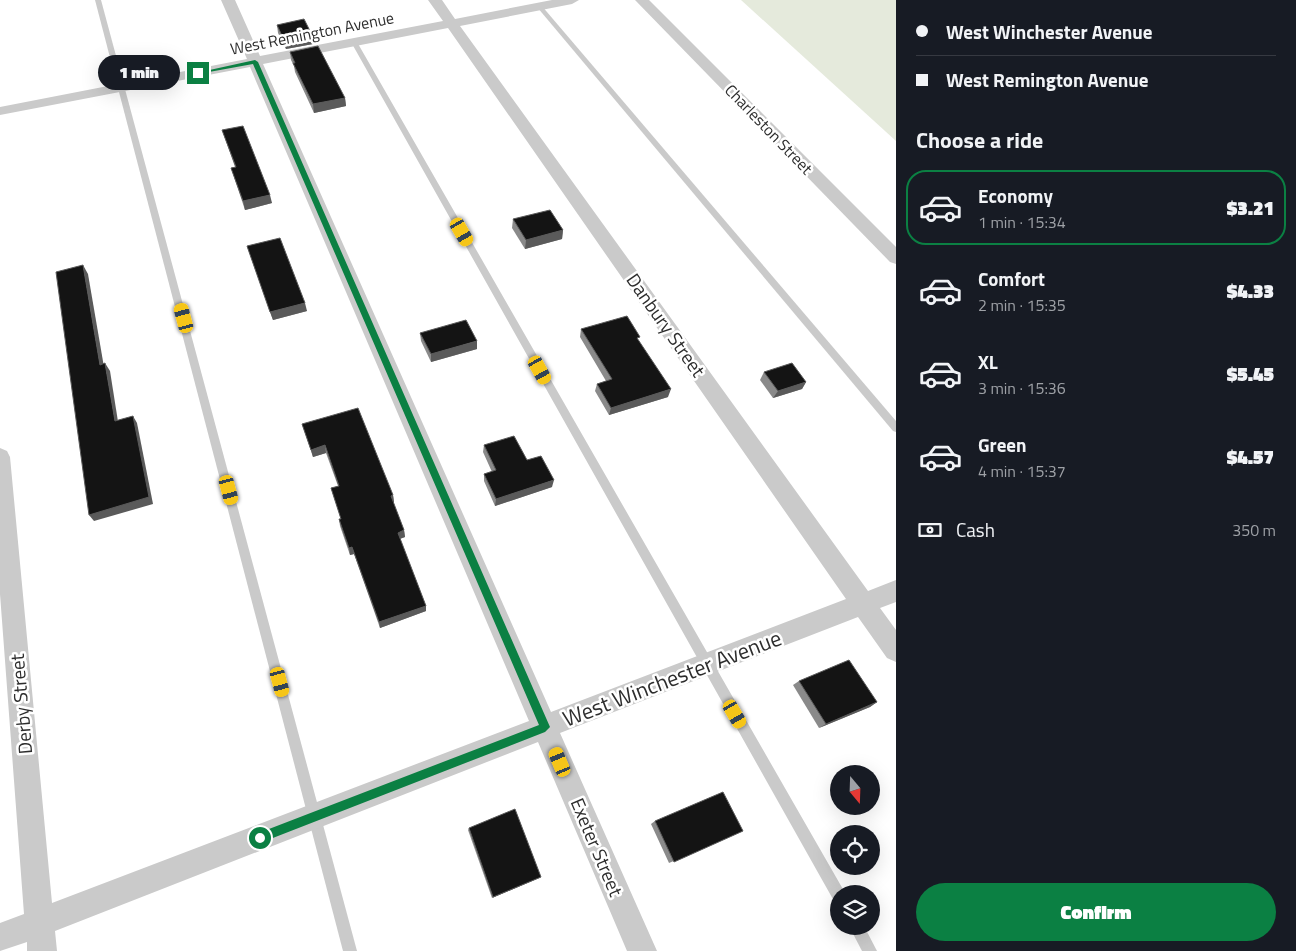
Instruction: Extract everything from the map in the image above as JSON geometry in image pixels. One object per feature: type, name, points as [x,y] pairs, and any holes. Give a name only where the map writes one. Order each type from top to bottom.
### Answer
[{"type":"street","name":"Exeter Street","points":[[228,0],[642,951]]},
{"type":"street","name":"Danbury Street","points":[[435,0],[896,650]]},
{"type":"street","name":"West Remington Avenue","points":[[0,111],[572,0]]},
{"type":"street","name":"Charleston Street","points":[[642,0],[896,258]]},
{"type":"street","name":"Derby Street","points":[[0,457],[42,951]]},
{"type":"street","name":"West Winchester Avenue","points":[[0,938],[896,591]]},
{"type":"lane","points":[[98,0],[123,87],[350,951]]},
{"type":"lane","points":[[539,6],[896,428]]},
{"type":"lane","points":[[354,42],[833,885]]},
{"type":"lane","points":[[861,935],[870,951]]},
{"type":"shaded area","points":[[741,0],[896,0],[896,141]]},
{"type":"building","points":[[304,19],[312,35],[284,40],[277,25]]},
{"type":"building","points":[[318,46],[345,98],[313,104],[293,63],[295,63],[290,52]]},
{"type":"building","points":[[243,126],[270,195],[243,201],[231,168],[236,167],[222,130]]},
{"type":"building","points":[[550,210],[563,230],[526,240],[513,219]]},
{"type":"building","points":[[280,238],[305,303],[270,312],[247,246]]},
{"type":"building","points":[[83,265],[100,365],[105,363],[115,421],[133,416],[149,497],[89,515],[56,272]]},
{"type":"building","points":[[627,316],[640,337],[637,338],[671,389],[611,408],[597,384],[612,379],[581,329]]},
{"type":"building","points":[[466,320],[477,341],[431,354],[420,333]]},
{"type":"building","points":[[792,363],[806,382],[778,391],[764,372]]},
{"type":"building","points":[[358,408],[393,495],[391,496],[404,530],[398,533],[426,606],[379,622],[352,547],[349,548],[339,519],[341,519],[331,488],[339,486],[325,445],[311,450],[302,424]]},
{"type":"building","points":[[514,436],[527,460],[541,456],[554,480],[496,499],[484,474],[496,470],[484,445]]},
{"type":"building","points":[[849,660],[877,702],[826,724],[799,681]]},
{"type":"building","points":[[723,792],[743,831],[674,862],[655,821]]},
{"type":"building","points":[[515,809],[541,877],[493,897],[469,828]]},
{"type":"route","points":[[198,73],[255,62],[545,727],[260,838]]}]
